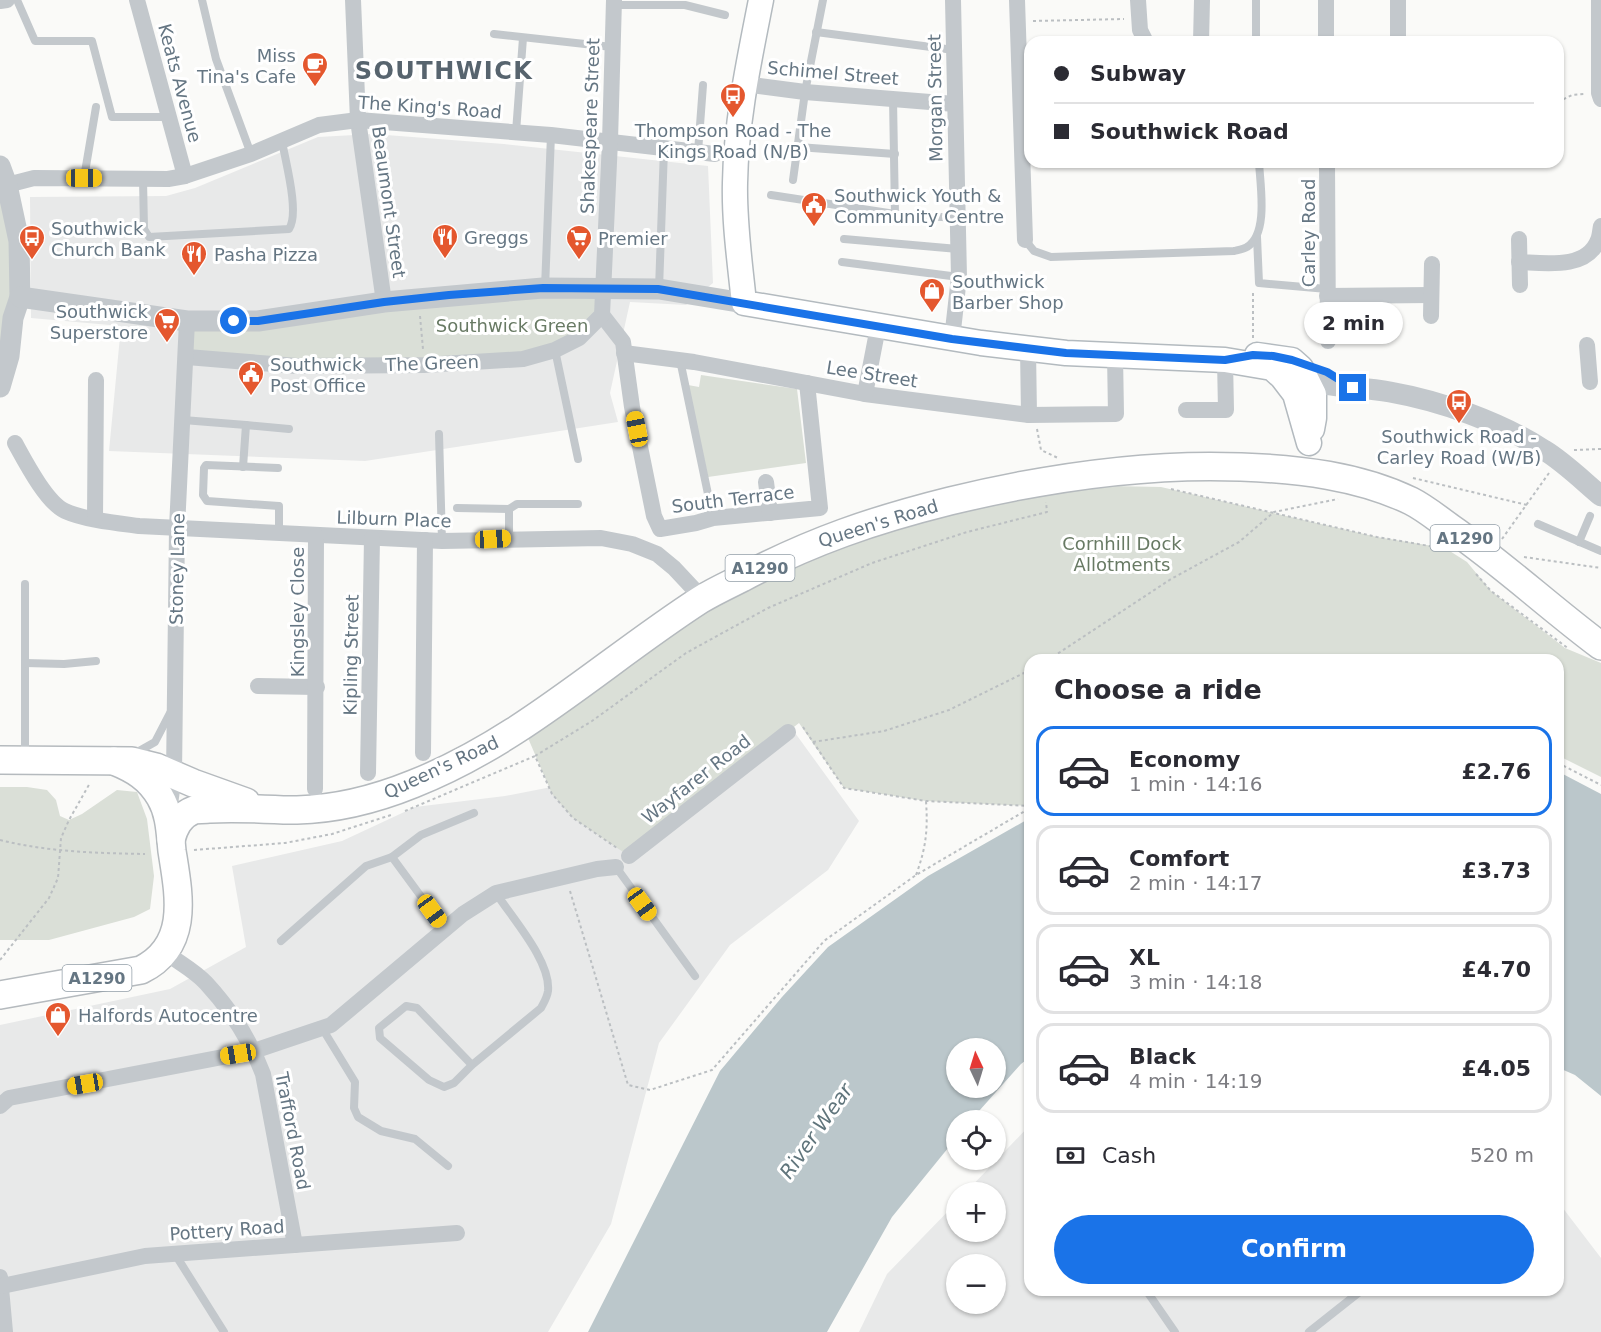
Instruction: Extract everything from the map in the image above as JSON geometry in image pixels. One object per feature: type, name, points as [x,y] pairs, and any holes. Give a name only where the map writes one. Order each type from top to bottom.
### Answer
[{"type":"main road","points":[[761,0],[744,84],[735,181],[737,240],[744,303],[952,339],[1028,349],[1272,361],[1301,368],[1314,394],[1314,418],[1309,443],[1308,472]]},
{"type":"main road","points":[[1272,361],[1295,394],[1309,443]]},
{"type":"main road","name":"Queen's Road","points":[[264,808],[297,810],[327,807],[369,800],[415,784],[499,741],[552,708],[645,638],[703,599],[788,553],[848,529],[1006,487],[1068,477],[1165,467],[1228,467],[1308,472]]},
{"type":"main road","name":"A1290","points":[[1308,472],[1382,489],[1414,502],[1472,543],[1601,646]]},
{"type":"main road","name":"A1290","points":[[13,760],[132,761],[156,767],[264,808]]},
{"type":"main road","name":"A1290","points":[[109,761],[137,771],[148,780],[161,797],[177,835]]},
{"type":"main road","name":"A1290","points":[[177,835],[173,828],[179,819],[192,811],[264,808]]},
{"type":"main road","name":"Stoney Lane","points":[[165,952],[178,922],[177,835]]},
{"type":"main road","name":"A1290","points":[[8,996],[141,969],[154,963],[165,952]]},
{"type":"street","points":[[0,1],[7,0]]},
{"type":"street","name":"Keats Avenue","points":[[138,0],[185,176]]},
{"type":"street","name":"Beaumont Street","points":[[354,0],[358,120],[384,302]]},
{"type":"street","name":"Morgan Street","points":[[952,339],[959,277],[953,0]]},
{"type":"street","points":[[1017,0],[1025,240]]},
{"type":"street","points":[[1138,0],[1138,18],[1143,36]]},
{"type":"street","points":[[1201,36],[1202,0]]},
{"type":"street","points":[[1326,0],[1326,36]]},
{"type":"street","points":[[1398,0],[1398,36]]},
{"type":"street","points":[[1599,0],[1600,96]]},
{"type":"street","name":"Shakespeare Street","points":[[602,288],[610,141],[614,2]]},
{"type":"street","name":"Schimel Street","points":[[744,84],[806,92],[955,104]]},
{"type":"street","name":"The King's Road","points":[[4,175],[34,178],[168,179],[185,176],[251,154],[319,125],[358,120],[551,135],[715,154]]},
{"type":"street","name":"Carley Road","points":[[1327,168],[1328,341]]},
{"type":"street","points":[[0,387],[9,356],[13,318],[20,297],[19,241],[4,175]]},
{"type":"street","points":[[1519,262],[1573,261],[1586,255],[1598,242],[1601,226]]},
{"type":"street","points":[[1519,239],[1520,285]]},
{"type":"street","points":[[1431,316],[1432,264]]},
{"type":"street","points":[[20,297],[187,321],[258,321],[418,298],[545,288],[658,289],[744,303]]},
{"type":"street","points":[[602,288],[602,315]]},
{"type":"street","points":[[1327,292],[1431,295]]},
{"type":"street","name":"The Green","points":[[187,357],[297,366],[424,365],[523,359],[555,350],[579,338],[602,315]]},
{"type":"street","name":"South Terrace","points":[[602,315],[623,342],[632,407],[654,516],[660,529],[713,518],[820,508],[807,383]]},
{"type":"street","name":"Stoney Lane","points":[[177,835],[174,775],[177,528],[187,321]]},
{"type":"street","points":[[865,394],[878,327]]},
{"type":"street","points":[[1587,345],[1589,382]]},
{"type":"street","points":[[1028,349],[1032,415]]},
{"type":"street","name":"Lee Street","points":[[624,353],[680,360],[865,394],[1032,415],[1116,414],[1115,355]]},
{"type":"street","points":[[1186,410],[1226,410],[1225,360]]},
{"type":"street","points":[[1272,361],[1327,372],[1353,388]]},
{"type":"street","points":[[95,519],[96,380]]},
{"type":"street","points":[[1309,382],[1332,387],[1390,392],[1440,405],[1498,425],[1546,450],[1601,496]]},
{"type":"street","name":"Lilburn Place","points":[[15,443],[37,483],[63,510],[95,519],[139,526],[442,541],[601,538],[632,544],[657,554],[674,568],[703,599]]},
{"type":"street","points":[[766,482],[770,513]]},
{"type":"street","name":"Kingsley Close","points":[[315,789],[316,536]]},
{"type":"street","name":"Kipling Street","points":[[368,773],[372,538]]},
{"type":"street","points":[[423,753],[425,540]]},
{"type":"street","name":"Kingsley Close","points":[[258,686],[317,687]]},
{"type":"street","name":"Wayfarer Road","points":[[0,1106],[9,1098],[254,1051],[331,1025],[463,914],[496,894],[622,862],[788,732]]},
{"type":"street","name":"Trafford Road","points":[[165,952],[205,982],[225,1006],[254,1051],[263,1074],[295,1245]]},
{"type":"street","name":"Pottery Road","points":[[1,1282],[145,1256],[457,1233]]},
{"type":"street","points":[[1,1282],[5,1332]]},
{"type":"lane","points":[[17,0],[35,41],[92,41],[111,117],[169,117]]},
{"type":"lane","points":[[202,0],[216,59],[251,154]]},
{"type":"lane","points":[[793,180],[823,0]]},
{"type":"lane","points":[[1256,0],[1256,36]]},
{"type":"lane","points":[[614,2],[685,5],[726,15]]},
{"type":"lane","points":[[816,32],[954,50]]},
{"type":"lane","points":[[494,34],[612,47]]},
{"type":"lane","points":[[516,132],[523,38]]},
{"type":"lane","points":[[698,152],[703,85]]},
{"type":"lane","points":[[893,99],[895,214]]},
{"type":"lane","points":[[84,178],[96,107]]},
{"type":"lane","points":[[545,288],[551,135]]},
{"type":"lane","points":[[143,179],[144,229],[149,237],[289,229],[292,224],[293,207],[282,141]]},
{"type":"lane","points":[[798,147],[895,154]]},
{"type":"lane","points":[[658,289],[664,149]]},
{"type":"lane","points":[[1259,168],[1261,225],[1257,237],[1259,283],[1327,292]]},
{"type":"lane","points":[[771,195],[895,214],[957,218]]},
{"type":"lane","points":[[1025,240],[1034,251],[1051,257],[1234,251],[1247,247],[1257,237]]},
{"type":"lane","points":[[844,239],[958,249]]},
{"type":"lane","points":[[842,262],[959,277]]},
{"type":"lane","points":[[555,350],[578,459]]},
{"type":"lane","points":[[680,360],[713,518]]},
{"type":"lane","points":[[183,420],[289,429]]},
{"type":"lane","points":[[243,467],[246,425]]},
{"type":"lane","points":[[440,434],[442,541]]},
{"type":"lane","points":[[278,468],[206,465],[204,468],[204,499],[279,506],[279,534]]},
{"type":"lane","points":[[457,508],[509,509],[517,504],[578,504]]},
{"type":"lane","points":[[509,509],[509,538]]},
{"type":"lane","points":[[1579,542],[1590,516]]},
{"type":"lane","points":[[1538,524],[1601,551]]},
{"type":"lane","points":[[13,760],[25,663],[25,584]]},
{"type":"lane","points":[[25,663],[64,664],[96,661]]},
{"type":"lane","points":[[109,761],[135,753],[155,742],[175,701]]},
{"type":"lane","points":[[281,941],[366,866],[392,857],[421,836],[474,813]]},
{"type":"lane","points":[[392,857],[445,929]]},
{"type":"lane","points":[[622,862],[695,976]]},
{"type":"lane","points":[[472,1065],[417,1008],[406,1005],[380,1028],[380,1038],[429,1080],[444,1087],[454,1083],[472,1065],[541,1008],[548,989],[543,964],[496,894]]},
{"type":"lane","points":[[322,1028],[355,1082],[354,1108],[358,1117],[381,1131],[415,1139],[448,1166]]},
{"type":"lane","points":[[175,1254],[224,1332]]},
{"type":"lane","points":[[1150,1296],[1175,1332]]},
{"type":"lane","points":[[1309,1332],[1354,1296]]},
{"type":"path","points":[[1018,21],[1138,18]]},
{"type":"path","points":[[1564,99],[1572,95],[1600,96]]},
{"type":"path","points":[[1259,283],[1253,288],[1272,361]]},
{"type":"path","points":[[418,298],[424,365]]},
{"type":"path","points":[[1032,415],[1041,450],[1066,463],[1068,477]]},
{"type":"path","points":[[1161,487],[1377,537],[1445,549]]},
{"type":"path","points":[[405,811],[534,756],[592,721],[686,653],[768,608],[872,563],[967,532],[1047,512],[1045,494]]},
{"type":"path","points":[[1057,654],[1171,579],[1239,542],[1274,512]]},
{"type":"path","points":[[1473,569],[1491,591],[1547,634],[1574,651]]},
{"type":"path","points":[[813,742],[884,731],[949,710],[1024,673]]},
{"type":"path","points":[[788,732],[800,723],[844,788],[926,801],[1024,807]]},
{"type":"path","points":[[534,756],[552,794],[573,818],[622,862]]},
{"type":"path","points":[[0,960],[49,898],[58,878],[61,838],[69,820],[109,761]]},
{"type":"path","points":[[1564,766],[1601,785]]},
{"type":"path","points":[[916,875],[925,850],[928,823],[926,801]]},
{"type":"path","points":[[566,876],[628,1085],[650,1090],[712,1070],[824,940],[916,875],[1024,811]]},
{"type":"path","points":[[177,835],[285,843],[332,834],[394,814]]},
{"type":"path","points":[[0,840],[26,847],[145,854]]},
{"type":"shaded area","points":[[373,134],[504,144],[708,166],[713,283],[686,305],[630,302],[610,393],[618,422],[365,461],[109,451],[121,326],[31,318],[30,197],[166,196],[195,188],[318,137]]},
{"type":"shaded area","points":[[769,697],[859,821],[828,870],[730,945],[659,1043],[611,1224],[548,1332],[0,1332],[0,1025],[170,989],[246,947],[232,866],[342,841],[415,807],[505,796],[623,773]]},
{"type":"shaded area","points":[[1024,1131],[1024,1296],[1564,1296],[1564,1210],[1601,1258],[1601,1332],[859,1332],[887,1274],[946,1213],[946,1242],[1006,1242],[1006,1182],[976,1182],[987,1170],[1006,1170],[1006,1150]]},
{"type":"green space","points":[[0,166],[20,297],[0,357]]},
{"type":"green space","name":"Southwick Green","points":[[604,288],[602,315],[555,350],[424,365],[187,357],[187,321]]},
{"type":"green space","points":[[701,375],[797,389],[806,463],[708,477],[688,385],[699,387]]},
{"type":"green space","name":"Cornhill Dock Allotments","points":[[1111,486],[1161,487],[1377,537],[1445,548],[1467,562],[1491,591],[1565,648],[1601,663],[1601,777],[1564,758],[1564,654],[1024,654],[1024,806],[926,801],[844,788],[799,723],[629,856],[573,818],[552,794],[528,738],[709,608],[808,559],[925,519],[1045,494]]},
{"type":"green space","points":[[0,787],[47,790],[56,800],[60,816],[69,820],[82,814],[117,790],[137,792],[147,819],[154,876],[150,909],[134,917],[49,940],[0,940]]},
{"type":"water","points":[[1564,775],[1601,794],[1601,1096],[1575,1075],[1564,1070]]},
{"type":"water","name":"River Wear","points":[[1024,821],[1024,1062],[1006,1081],[1006,1038],[946,1038],[946,1098],[991,1098],[980,1110],[946,1110],[946,1151],[892,1217],[827,1332],[588,1332],[720,1071],[782,997],[828,947],[928,876]]},
{"type":"place","name":"Miss Tina's Cafe","points":[[315,88]]},
{"type":"place","name":"Thompson Road - The Kings Road (N/B)","points":[[733,119]]},
{"type":"place","name":"Southwick Youth & Community Centre","points":[[814,228]]},
{"type":"place","name":"Greggs","points":[[445,260]]},
{"type":"place","name":"Southwick Church Bank","points":[[32,261]]},
{"type":"place","name":"Premier","points":[[579,261]]},
{"type":"place","name":"Pasha Pizza","points":[[194,277]]},
{"type":"place","name":"Southwick Barber Shop","points":[[932,314]]},
{"type":"place","name":"Southwick Superstore","points":[[167,344]]},
{"type":"place","name":"Southwick Post Office","points":[[251,397]]},
{"type":"place","name":"Southwick Road - Carley Road (W/B)","points":[[1459,425]]},
{"type":"place","name":"Halfords Autocentre","points":[[58,1038]]},
{"type":"district","name":"SOUTHWICK","points":[[444,71]]},
{"type":"route","points":[[234,321],[258,321],[384,302],[449,295],[543,288],[658,289],[952,339],[1066,353],[1225,360],[1253,355],[1273,356],[1327,372],[1353,388]]}]
